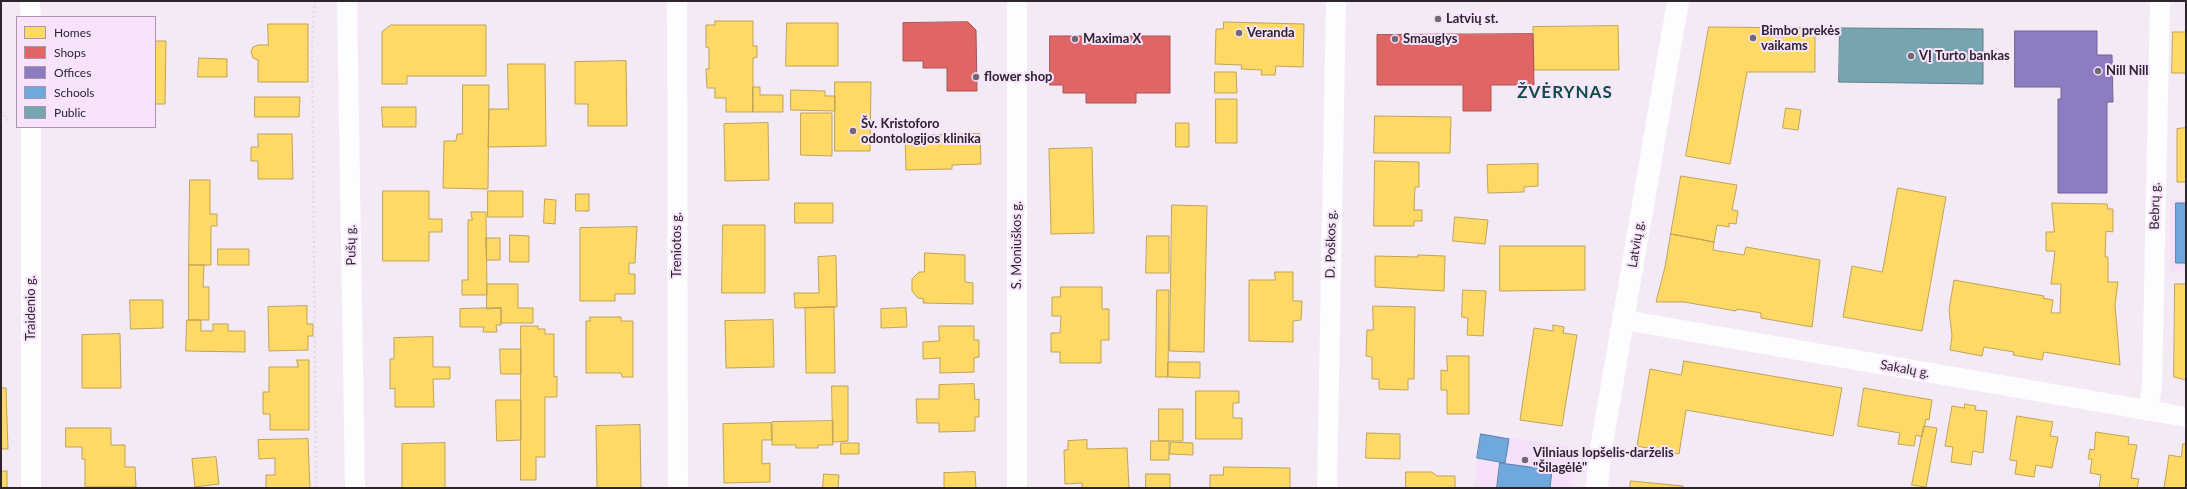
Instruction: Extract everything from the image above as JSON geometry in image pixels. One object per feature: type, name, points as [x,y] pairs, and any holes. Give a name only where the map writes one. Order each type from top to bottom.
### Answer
[{"type":"street","points":[[30,1],[30,16]]},
{"type":"street","name":"Pušų g.","points":[[347,1],[355,488]]},
{"type":"street","name":"Treniotos g.","points":[[677,1],[678,488]]},
{"type":"street","name":"S. Moniuškos g.","points":[[1017,1],[1017,488]]},
{"type":"street","name":"D. Poškos g.","points":[[1327,488],[1336,1]]},
{"type":"street","name":"Latvių g.","points":[[1596,488],[1600,455],[1678,1]]},
{"type":"street","name":"Bebrų g.","points":[[2148,411],[2152,386],[2160,1]]},
{"type":"street","name":"Traidenio g.","points":[[31,128],[32,488]]},
{"type":"street","name":"Sakalų g.","points":[[1624,320],[2186,417]]},
{"type":"path","points":[[315,1],[312,47],[316,488]]},
{"type":"shaded area","points":[[2170,200],[2186,200],[2186,271],[2170,271]]},
{"type":"shaded area","name":"Vilniaus lopšelis-darželis \"Šilagėlė\"","points":[[1480,433],[1576,448],[1571,488],[1474,488]]},
{"type":"building: Homes","points":[[715,21],[753,21],[753,46],[757,46],[757,57],[753,58],[753,112],[726,112],[726,98],[715,98],[715,88],[707,88],[706,69],[709,69],[709,48],[706,47],[706,25],[715,25]]},
{"type":"building: Homes","points":[[1224,22],[1304,24],[1303,67],[1276,66],[1275,75],[1261,75],[1262,70],[1241,69],[1242,65],[1215,64],[1216,29],[1223,29]]},
{"type":"building: Homes","points":[[787,23],[838,23],[838,66],[786,66]]},
{"type":"building: Homes","points":[[268,24],[308,24],[308,82],[258,82],[258,60],[253,58],[251,52],[253,47],[258,45],[268,45]]},
{"type":"building: Homes","points":[[391,25],[486,25],[486,76],[407,76],[407,84],[382,84],[382,32]]},
{"type":"building: Homes","points":[[1618,26],[1619,70],[1534,70],[1533,27]]},
{"type":"building: Homes","points":[[1709,27],[1815,28],[1815,72],[1747,72],[1730,164],[1686,156]]},
{"type":"building: Homes","points":[[2173,32],[2186,32],[2186,73],[2172,73]]},
{"type":"building: Homes","points":[[156,41],[166,41],[165,104],[156,104]]},
{"type":"building: Homes","points":[[199,58],[227,59],[227,77],[198,77]]},
{"type":"building: Homes","points":[[626,61],[627,126],[588,126],[588,104],[575,104],[575,62]]},
{"type":"building: Homes","points":[[508,64],[545,64],[546,146],[488,147],[489,109],[508,109]]},
{"type":"building: Homes","points":[[1215,72],[1236,72],[1237,93],[1215,93]]},
{"type":"building: Homes","name":"Šv. Kristoforo odontologijos klinika","points":[[835,82],[871,82],[870,151],[835,151]]},
{"type":"building: Homes","points":[[463,85],[489,85],[488,189],[443,188],[444,141],[456,141],[457,134],[462,134]]},
{"type":"building: Homes","points":[[753,87],[760,87],[760,95],[783,95],[783,112],[753,112]]},
{"type":"building: Homes","points":[[791,90],[825,91],[825,96],[835,96],[835,111],[791,110]]},
{"type":"building: Homes","points":[[255,97],[300,97],[299,117],[255,117]]},
{"type":"building: Homes","points":[[1216,99],[1237,99],[1237,143],[1216,143]]},
{"type":"building: Homes","points":[[382,107],[416,107],[416,127],[383,127]]},
{"type":"building: Homes","points":[[1786,108],[1801,110],[1798,130],[1783,128]]},
{"type":"building: Homes","points":[[801,113],[832,113],[832,156],[801,155]]},
{"type":"building: Homes","points":[[1375,116],[1451,117],[1450,153],[1374,153]]},
{"type":"building: Homes","points":[[768,123],[769,180],[725,181],[724,124]]},
{"type":"building: Homes","points":[[1176,123],[1189,123],[1189,147],[1176,147]]},
{"type":"building: Homes","points":[[2186,128],[2186,182],[2177,182],[2177,129]]},
{"type":"building: Homes","points":[[258,134],[292,134],[293,179],[258,179],[258,161],[251,161],[251,147],[258,147]]},
{"type":"building: Homes","points":[[980,134],[981,164],[952,165],[952,169],[906,170],[905,136]]},
{"type":"building: Homes","points":[[1092,148],[1094,233],[1051,234],[1049,149]]},
{"type":"building: Homes","points":[[1375,161],[1419,162],[1419,187],[1415,187],[1414,210],[1422,210],[1422,221],[1414,221],[1414,226],[1374,226]]},
{"type":"building: Homes","points":[[1538,164],[1538,186],[1524,187],[1524,192],[1488,193],[1487,165]]},
{"type":"building: Homes","points":[[1681,176],[1737,185],[1732,210],[1738,211],[1736,224],[1729,223],[1729,227],[1717,225],[1714,242],[1671,234]]},
{"type":"building: Homes","points":[[190,180],[210,180],[210,214],[217,214],[217,226],[211,226],[211,265],[189,265]]},
{"type":"building: Homes","points":[[1898,188],[1946,197],[1922,331],[1843,317],[1852,266],[1882,272]]},
{"type":"building: Homes","points":[[383,191],[429,191],[429,219],[442,219],[442,232],[429,232],[429,261],[383,261]]},
{"type":"building: Homes","points":[[488,191],[523,191],[523,217],[488,217]]},
{"type":"building: Homes","points":[[576,194],[589,194],[589,211],[576,211]]},
{"type":"building: Homes","points":[[545,199],[556,200],[555,224],[544,223]]},
{"type":"building: Homes","points":[[795,203],[833,203],[833,223],[795,223]]},
{"type":"building: Homes","points":[[2052,203],[2107,204],[2108,209],[2113,209],[2113,232],[2106,231],[2105,257],[2108,257],[2108,282],[2118,282],[2115,305],[2120,365],[2044,352],[2042,360],[2013,355],[2014,352],[1984,347],[1982,356],[1950,350],[1952,336],[1949,310],[1954,280],[2044,296],[2043,298],[2053,300],[2051,313],[2060,313],[2061,284],[2051,284],[2055,251],[2046,251],[2046,232],[2054,232]]},
{"type":"building: Homes","points":[[1172,205],[1207,206],[1204,352],[1170,351]]},
{"type":"building: Homes","points":[[471,212],[486,212],[487,295],[462,295],[462,280],[468,280],[468,220],[472,220]]},
{"type":"building: Homes","points":[[1455,217],[1488,220],[1485,244],[1453,241]]},
{"type":"building: Homes","points":[[723,225],[765,225],[765,293],[722,293]]},
{"type":"building: Homes","points":[[637,227],[635,263],[629,263],[629,274],[635,274],[635,294],[615,294],[615,301],[580,301],[580,228]]},
{"type":"building: Homes","points":[[1671,234],[1714,242],[1713,250],[1744,255],[1746,247],[1820,260],[1812,327],[1761,318],[1761,313],[1737,309],[1736,311],[1684,302],[1656,302],[1665,267]]},
{"type":"building: Homes","points":[[510,235],[529,236],[529,262],[510,262]]},
{"type":"building: Homes","points":[[1147,236],[1169,236],[1169,273],[1146,273]]},
{"type":"building: Homes","points":[[486,238],[500,238],[500,260],[487,260]]},
{"type":"building: Homes","points":[[1500,246],[1585,246],[1585,290],[1500,291]]},
{"type":"building: Homes","points":[[218,249],[249,249],[249,265],[218,265]]},
{"type":"building: Homes","points":[[925,253],[965,255],[965,282],[973,283],[973,304],[923,303],[924,299],[918,298],[912,291],[912,279],[919,272],[924,272]]},
{"type":"building: Homes","points":[[1418,255],[1445,256],[1444,291],[1375,287],[1375,256],[1418,257]]},
{"type":"building: Homes","points":[[836,256],[837,307],[795,308],[794,293],[819,293],[818,257]]},
{"type":"building: Homes","points":[[189,265],[204,265],[203,287],[209,287],[209,320],[189,320]]},
{"type":"building: Homes","points":[[1275,272],[1293,272],[1293,301],[1302,301],[1301,320],[1293,321],[1293,342],[1249,341],[1249,280],[1275,280]]},
{"type":"building: Homes","points":[[487,284],[518,284],[518,308],[533,308],[533,323],[501,323],[501,308],[487,309]]},
{"type":"building: Homes","points":[[2175,284],[2186,284],[2186,380],[2174,377]]},
{"type":"building: Homes","points":[[1061,287],[1102,287],[1102,309],[1109,309],[1109,340],[1101,340],[1101,363],[1060,363],[1060,352],[1051,352],[1051,333],[1060,333],[1061,316],[1052,316],[1052,297],[1060,297]]},
{"type":"building: Homes","points":[[1157,290],[1169,290],[1168,377],[1156,377]]},
{"type":"building: Homes","points":[[1463,290],[1486,291],[1483,336],[1467,335],[1468,318],[1462,317]]},
{"type":"building: Homes","points":[[130,300],[163,300],[163,328],[131,329]]},
{"type":"building: Homes","points":[[307,306],[307,324],[313,324],[313,336],[308,336],[308,350],[269,351],[268,307]]},
{"type":"building: Homes","points":[[1373,306],[1415,307],[1414,379],[1408,379],[1408,390],[1379,389],[1379,379],[1372,379],[1372,357],[1366,356],[1367,330],[1373,330]]},
{"type":"building: Homes","points":[[834,307],[835,373],[806,373],[805,308]]},
{"type":"building: Homes","points":[[501,308],[501,325],[496,325],[497,332],[483,332],[484,327],[460,327],[460,309]]},
{"type":"building: Homes","points":[[906,308],[907,327],[881,328],[881,309]]},
{"type":"building: Homes","points":[[590,317],[621,317],[621,321],[633,321],[633,377],[622,377],[621,373],[586,373],[586,321],[590,321]]},
{"type":"building: Homes","points":[[187,320],[201,320],[201,331],[213,331],[213,324],[228,324],[228,331],[245,331],[245,352],[186,351]]},
{"type":"building: Homes","points":[[773,320],[774,367],[726,368],[725,321]]},
{"type":"building: Homes","points":[[1553,325],[1564,327],[1563,333],[1577,335],[1562,426],[1520,420],[1534,328],[1553,331]]},
{"type":"building: Homes","points":[[521,326],[538,326],[538,329],[545,329],[545,334],[554,334],[554,377],[557,376],[557,397],[545,397],[545,457],[536,457],[536,480],[521,480]]},
{"type":"building: Homes","points":[[939,326],[974,326],[974,340],[979,340],[979,357],[974,358],[974,372],[940,373],[940,358],[923,359],[923,342],[939,341]]},
{"type":"building: Homes","points":[[120,334],[121,388],[82,388],[82,335]]},
{"type":"building: Homes","points":[[433,337],[433,367],[450,367],[450,379],[433,379],[434,407],[395,407],[395,388],[390,389],[390,359],[394,359],[394,338]]},
{"type":"building: Homes","points":[[500,349],[521,349],[521,374],[501,374]]},
{"type":"building: Homes","points":[[1447,356],[1469,356],[1469,414],[1447,414],[1447,390],[1441,390],[1441,370],[1447,371]]},
{"type":"building: Homes","points":[[297,360],[309,360],[309,430],[270,430],[270,414],[263,414],[263,392],[269,392],[269,367],[298,367]]},
{"type":"building: Homes","points":[[1684,361],[1842,388],[1833,436],[1686,410],[1679,454],[1637,446],[1650,369],[1681,375]]},
{"type":"building: Homes","points":[[1168,362],[1200,362],[1200,378],[1168,377]]},
{"type":"building: Homes","points":[[974,384],[975,400],[979,399],[979,417],[975,417],[975,431],[939,432],[939,423],[917,423],[916,399],[939,399],[939,385]]},
{"type":"building: Homes","points":[[832,386],[848,386],[848,441],[833,442]]},
{"type":"building: Homes","points":[[1,388],[6,388],[8,449],[1,449]]},
{"type":"building: Homes","points":[[1864,388],[1932,400],[1929,420],[1926,419],[1922,437],[1916,435],[1914,446],[1898,444],[1900,433],[1858,426]]},
{"type":"building: Homes","points":[[1196,391],[1239,391],[1239,403],[1233,403],[1233,418],[1242,418],[1242,439],[1196,439]]},
{"type":"building: Homes","points":[[496,400],[521,400],[521,440],[497,441]]},
{"type":"building: Homes","points":[[1965,404],[1976,406],[1975,410],[1987,411],[1983,453],[1973,451],[1971,465],[1951,462],[1953,447],[1945,446],[1952,406],[1964,408]]},
{"type":"building: Homes","points":[[1159,409],[1183,409],[1183,441],[1159,441]]},
{"type":"building: Homes","points":[[2017,416],[2053,422],[2050,436],[2058,437],[2052,468],[2036,465],[2034,477],[2015,474],[2017,461],[2010,460]]},
{"type":"building: Homes","points":[[833,421],[833,445],[818,445],[818,448],[796,448],[796,445],[772,445],[772,422]]},
{"type":"building: Homes","points":[[771,423],[772,440],[762,440],[762,464],[770,463],[770,482],[724,483],[723,424]]},
{"type":"building: Homes","points":[[640,425],[641,488],[597,488],[596,426]]},
{"type":"building: Homes","points":[[1924,426],[1937,428],[1926,487],[1912,485]]},
{"type":"building: Homes","points":[[66,428],[111,428],[111,445],[125,445],[125,467],[135,467],[136,487],[85,487],[85,459],[82,459],[82,447],[66,447]]},
{"type":"building: Homes","points":[[2096,432],[2129,437],[2128,444],[2137,445],[2131,478],[2139,479],[2137,488],[2099,488],[2101,475],[2090,473],[2092,459],[2088,459],[2090,449],[2094,450]]},
{"type":"building: Homes","points":[[1367,433],[1400,434],[1400,459],[1366,458]]},
{"type":"building: Homes","points":[[308,439],[310,488],[266,488],[266,475],[275,475],[275,458],[259,459],[258,440]]},
{"type":"building: Homes","points":[[1087,440],[1087,449],[1127,448],[1129,488],[1082,488],[1082,483],[1065,484],[1064,450],[1068,450],[1068,441]]},
{"type":"building: Homes","points":[[1151,441],[1169,441],[1169,460],[1151,460]]},
{"type":"building: Homes","points":[[1171,442],[1193,443],[1193,455],[1170,454]]},
{"type":"building: Homes","points":[[445,443],[445,488],[402,488],[402,444]]},
{"type":"building: Homes","points":[[841,443],[859,443],[859,454],[841,454]]},
{"type":"building: Homes","points":[[2183,444],[2186,444],[2186,488],[2164,488],[2169,455],[2181,457]]},
{"type":"building: Homes","points":[[216,457],[219,484],[195,487],[192,459]]},
{"type":"building: Homes","points":[[1224,467],[1290,468],[1290,488],[1210,488],[1210,475],[1223,475]]},
{"type":"building: Homes","points":[[7,471],[7,488],[1,488],[1,472]]},
{"type":"building: Homes","points":[[975,472],[976,488],[944,488],[944,473]]},
{"type":"building: Homes","points":[[1406,472],[1432,472],[1437,476],[1455,476],[1455,488],[1406,488]]},
{"type":"building: Homes","points":[[824,474],[839,475],[838,488],[823,488]]},
{"type":"building: Homes","points":[[1146,474],[1170,474],[1170,488],[1146,488]]},
{"type":"building: Homes","points":[[1631,481],[1683,486],[1683,488],[1630,488]]},
{"type":"building: Shops","points":[[968,22],[976,30],[977,91],[947,91],[947,68],[923,68],[923,61],[903,61],[903,23]]},
{"type":"building: Shops","points":[[1533,34],[1534,85],[1491,85],[1491,111],[1463,111],[1463,85],[1377,85],[1377,35]]},
{"type":"building: Shops","points":[[1050,36],[1170,36],[1170,93],[1136,93],[1136,103],[1086,103],[1086,93],[1063,93],[1063,85],[1050,85]]},
{"type":"building: Offices","points":[[2015,31],[2097,31],[2097,55],[2112,55],[2113,102],[2107,102],[2107,193],[2058,193],[2058,99],[2061,99],[2061,87],[2015,87]]},
{"type":"building: Schools","points":[[2176,203],[2186,203],[2186,263],[2176,263]]},
{"type":"building: Schools","points":[[1481,434],[1509,439],[1505,463],[1477,458]]},
{"type":"building: Schools","points":[[1500,463],[1552,470],[1550,488],[1497,488]]},
{"type":"building: Public","name":"VĮ Turto bankas","points":[[1840,28],[1983,29],[1983,84],[1839,82]]},
{"type":"place","name":"Latvių st.","points":[[1438,19]]},
{"type":"place","name":"Veranda","points":[[1239,33]]},
{"type":"place","name":"Bimbo prekės vaikams","points":[[1753,38]]},
{"type":"place","name":"Maxima X","points":[[1075,39]]},
{"type":"place","name":"Smauglys","points":[[1395,39]]},
{"type":"place","name":"VĮ Turto bankas","points":[[1911,56]]},
{"type":"place","name":"Nill Nill","points":[[2098,71]]},
{"type":"place","name":"flower shop","points":[[976,77]]},
{"type":"place","name":"Šv. Kristoforo odontologijos klinika","points":[[853,131]]},
{"type":"place","name":"Vilniaus lopšelis-darželis \"Šilagėlė\"","points":[[1525,460]]},
{"type":"district","name":"ŽVĖRYNAS","points":[[1565,93]]}]
